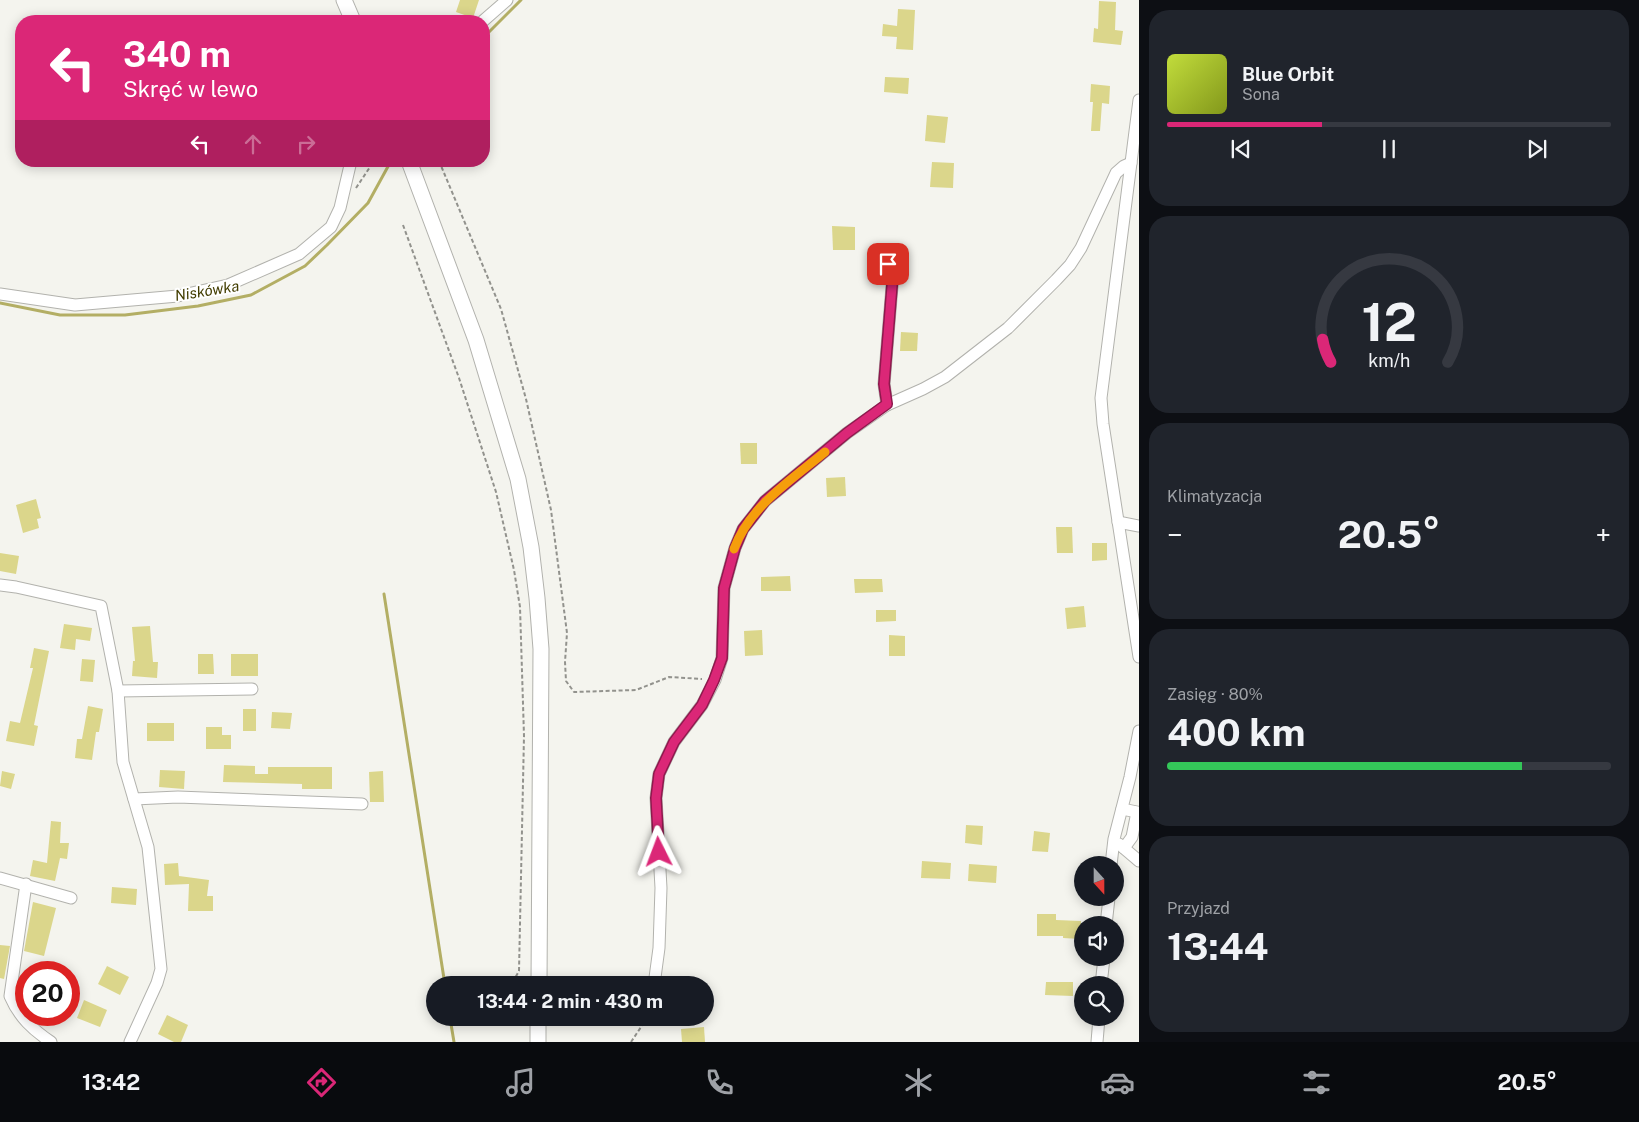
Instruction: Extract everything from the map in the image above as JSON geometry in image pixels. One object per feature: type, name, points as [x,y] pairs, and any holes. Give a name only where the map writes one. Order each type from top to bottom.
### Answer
[{"type":"main road","points":[[344,0],[350,15]]},
{"type":"main road","points":[[411,167],[476,340],[518,479],[531,547],[541,650],[539,976]]},
{"type":"main road","points":[[538,1026],[538,1042]]},
{"type":"street","points":[[490,15],[507,0]]},
{"type":"street","points":[[1139,100],[1101,398],[1102,424],[1139,658]]},
{"type":"street","points":[[655,976],[661,888],[656,798],[659,774],[674,742],[702,705],[722,658],[724,588],[735,548],[743,529],[765,501],[847,433],[887,404],[924,389],[945,377],[1008,328],[1070,265],[1081,248],[1116,173],[1131,163]]},
{"type":"street","points":[[0,294],[75,304],[178,296],[228,285],[299,254],[331,227],[340,208],[350,167]]},
{"type":"street","points":[[884,254],[893,274],[884,384],[887,404]]},
{"type":"street","points":[[1118,522],[1139,526]]},
{"type":"street","points":[[0,586],[16,587],[101,606],[118,691],[123,762],[148,847],[161,969],[157,983],[130,1042]]},
{"type":"street","points":[[118,691],[252,689]]},
{"type":"street","points":[[1112,856],[1114,839],[1139,731]]},
{"type":"street","points":[[134,799],[178,796],[362,804]]},
{"type":"street","points":[[1122,808],[1137,812],[1132,837],[1124,848]]},
{"type":"street","points":[[1114,839],[1139,861]]},
{"type":"street","points":[[0,878],[71,898]]},
{"type":"street","points":[[26,884],[10,996],[16,1011],[38,1033],[51,1042]]},
{"type":"street","points":[[1097,1042],[1098,1026]]},
{"type":"path","points":[[354,192],[370,167]]},
{"type":"path","points":[[442,167],[501,309],[526,399],[551,510],[567,633],[566,681],[574,692],[636,690],[669,677],[714,680]]},
{"type":"path","points":[[403,225],[459,378],[496,492],[514,570],[520,607],[524,736],[520,961],[519,971],[516,976]]},
{"type":"path","points":[[631,1042],[642,1026]]},
{"type":"building","points":[[460,0],[479,0],[474,15],[464,15],[456,12]]},
{"type":"building","points":[[1099,1],[1116,2],[1115,30],[1123,31],[1121,45],[1093,42],[1094,28],[1098,29]]},
{"type":"building","points":[[898,9],[915,10],[913,50],[896,49],[897,37],[882,36],[883,24],[897,26]]},
{"type":"building","points":[[885,77],[909,78],[908,94],[884,92]]},
{"type":"building","points":[[1091,84],[1110,86],[1109,104],[1102,103],[1100,131],[1091,131],[1093,102],[1090,102]]},
{"type":"building","points":[[927,115],[948,117],[945,143],[925,141]]},
{"type":"building","points":[[932,162],[954,163],[953,188],[930,187]]},
{"type":"building","points":[[832,226],[855,227],[855,250],[833,250]]},
{"type":"building","points":[[901,332],[918,333],[917,351],[900,351]]},
{"type":"building","points":[[740,443],[757,443],[757,464],[741,464]]},
{"type":"building","points":[[845,477],[846,496],[827,497],[826,478]]},
{"type":"building","points":[[36,499],[41,518],[37,519],[39,528],[23,533],[16,505]]},
{"type":"building","points":[[1056,527],[1072,527],[1073,553],[1057,553]]},
{"type":"building","points":[[1092,543],[1107,543],[1107,560],[1092,561]]},
{"type":"building","points":[[0,553],[19,556],[16,574],[0,571]]},
{"type":"building","points":[[790,576],[791,591],[761,591],[761,577]]},
{"type":"building","points":[[854,579],[882,579],[883,592],[855,593]]},
{"type":"building","points":[[1084,606],[1086,627],[1067,629],[1065,608]]},
{"type":"building","points":[[876,610],[896,610],[896,621],[876,622]]},
{"type":"building","points":[[64,624],[92,628],[90,641],[76,639],[75,650],[60,648]]},
{"type":"building","points":[[150,626],[153,662],[158,662],[157,678],[132,676],[133,661],[135,661],[132,627]]},
{"type":"building","points":[[762,630],[763,655],[745,656],[744,631]]},
{"type":"building","points":[[889,635],[905,636],[905,656],[889,656]]},
{"type":"building","points":[[34,648],[49,651],[34,725],[38,726],[34,746],[6,741],[10,721],[20,723],[33,668],[30,668]]},
{"type":"building","points":[[198,654],[213,654],[214,674],[198,674]]},
{"type":"building","points":[[231,654],[258,654],[258,676],[231,676]]},
{"type":"building","points":[[82,659],[95,660],[93,682],[80,681]]},
{"type":"building","points":[[88,706],[103,709],[99,732],[96,732],[92,760],[75,758],[77,739],[82,739]]},
{"type":"building","points":[[243,709],[256,709],[256,731],[243,731]]},
{"type":"building","points":[[272,712],[292,713],[290,729],[271,728]]},
{"type":"building","points":[[147,723],[174,723],[174,741],[147,741]]},
{"type":"building","points":[[206,727],[222,727],[222,735],[231,735],[231,749],[206,749]]},
{"type":"building","points":[[224,765],[255,766],[255,774],[268,774],[268,767],[332,767],[332,789],[302,789],[302,784],[223,782]]},
{"type":"building","points":[[160,770],[185,771],[184,789],[159,787]]},
{"type":"building","points":[[2,771],[15,774],[11,789],[0,786]]},
{"type":"building","points":[[383,771],[384,802],[370,802],[369,772]]},
{"type":"building","points":[[51,821],[61,822],[60,843],[69,843],[67,859],[60,858],[55,881],[30,876],[33,860],[47,863]]},
{"type":"building","points":[[966,825],[983,826],[982,845],[965,843]]},
{"type":"building","points":[[1034,831],[1050,833],[1048,852],[1032,851]]},
{"type":"building","points":[[922,861],[951,863],[950,879],[921,878]]},
{"type":"building","points":[[178,863],[179,876],[209,880],[207,896],[213,896],[213,911],[188,911],[189,884],[165,885],[164,864]]},
{"type":"building","points":[[969,864],[997,866],[996,883],[968,881]]},
{"type":"building","points":[[112,887],[137,889],[136,905],[111,903]]},
{"type":"building","points":[[33,902],[56,908],[44,956],[24,951]]},
{"type":"building","points":[[1037,914],[1056,914],[1056,920],[1074,921],[1074,939],[1063,938],[1063,936],[1037,936]]},
{"type":"building","points":[[0,945],[10,946],[4,979],[0,978]]},
{"type":"building","points":[[107,966],[129,977],[120,995],[98,984]]},
{"type":"building","points":[[1046,982],[1073,982],[1073,996],[1045,995]]},
{"type":"building","points":[[84,1000],[107,1010],[100,1027],[80,1019],[80,1010]]},
{"type":"building","points":[[167,1015],[188,1025],[181,1042],[174,1042],[158,1034]]},
{"type":"building","points":[[704,1027],[705,1042],[682,1042],[681,1029]]},
{"type":"waterway","name":"Niskówka","points":[[490,31],[521,0]]},
{"type":"waterway","name":"Niskówka","points":[[0,303],[60,315],[125,315],[198,306],[251,295],[305,266],[368,203],[388,167]]},
{"type":"waterway","points":[[384,594],[444,976]]},
{"type":"waterway","points":[[451,1026],[454,1042]]},
{"type":"slow traffic","points":[[734,549],[743,529],[765,501],[825,452]]},
{"type":"route","points":[[659,852],[656,798],[659,774],[674,742],[702,705],[722,658],[724,588],[735,548],[743,529],[765,501],[847,433],[887,404],[884,384],[893,274],[888,264]]}]
